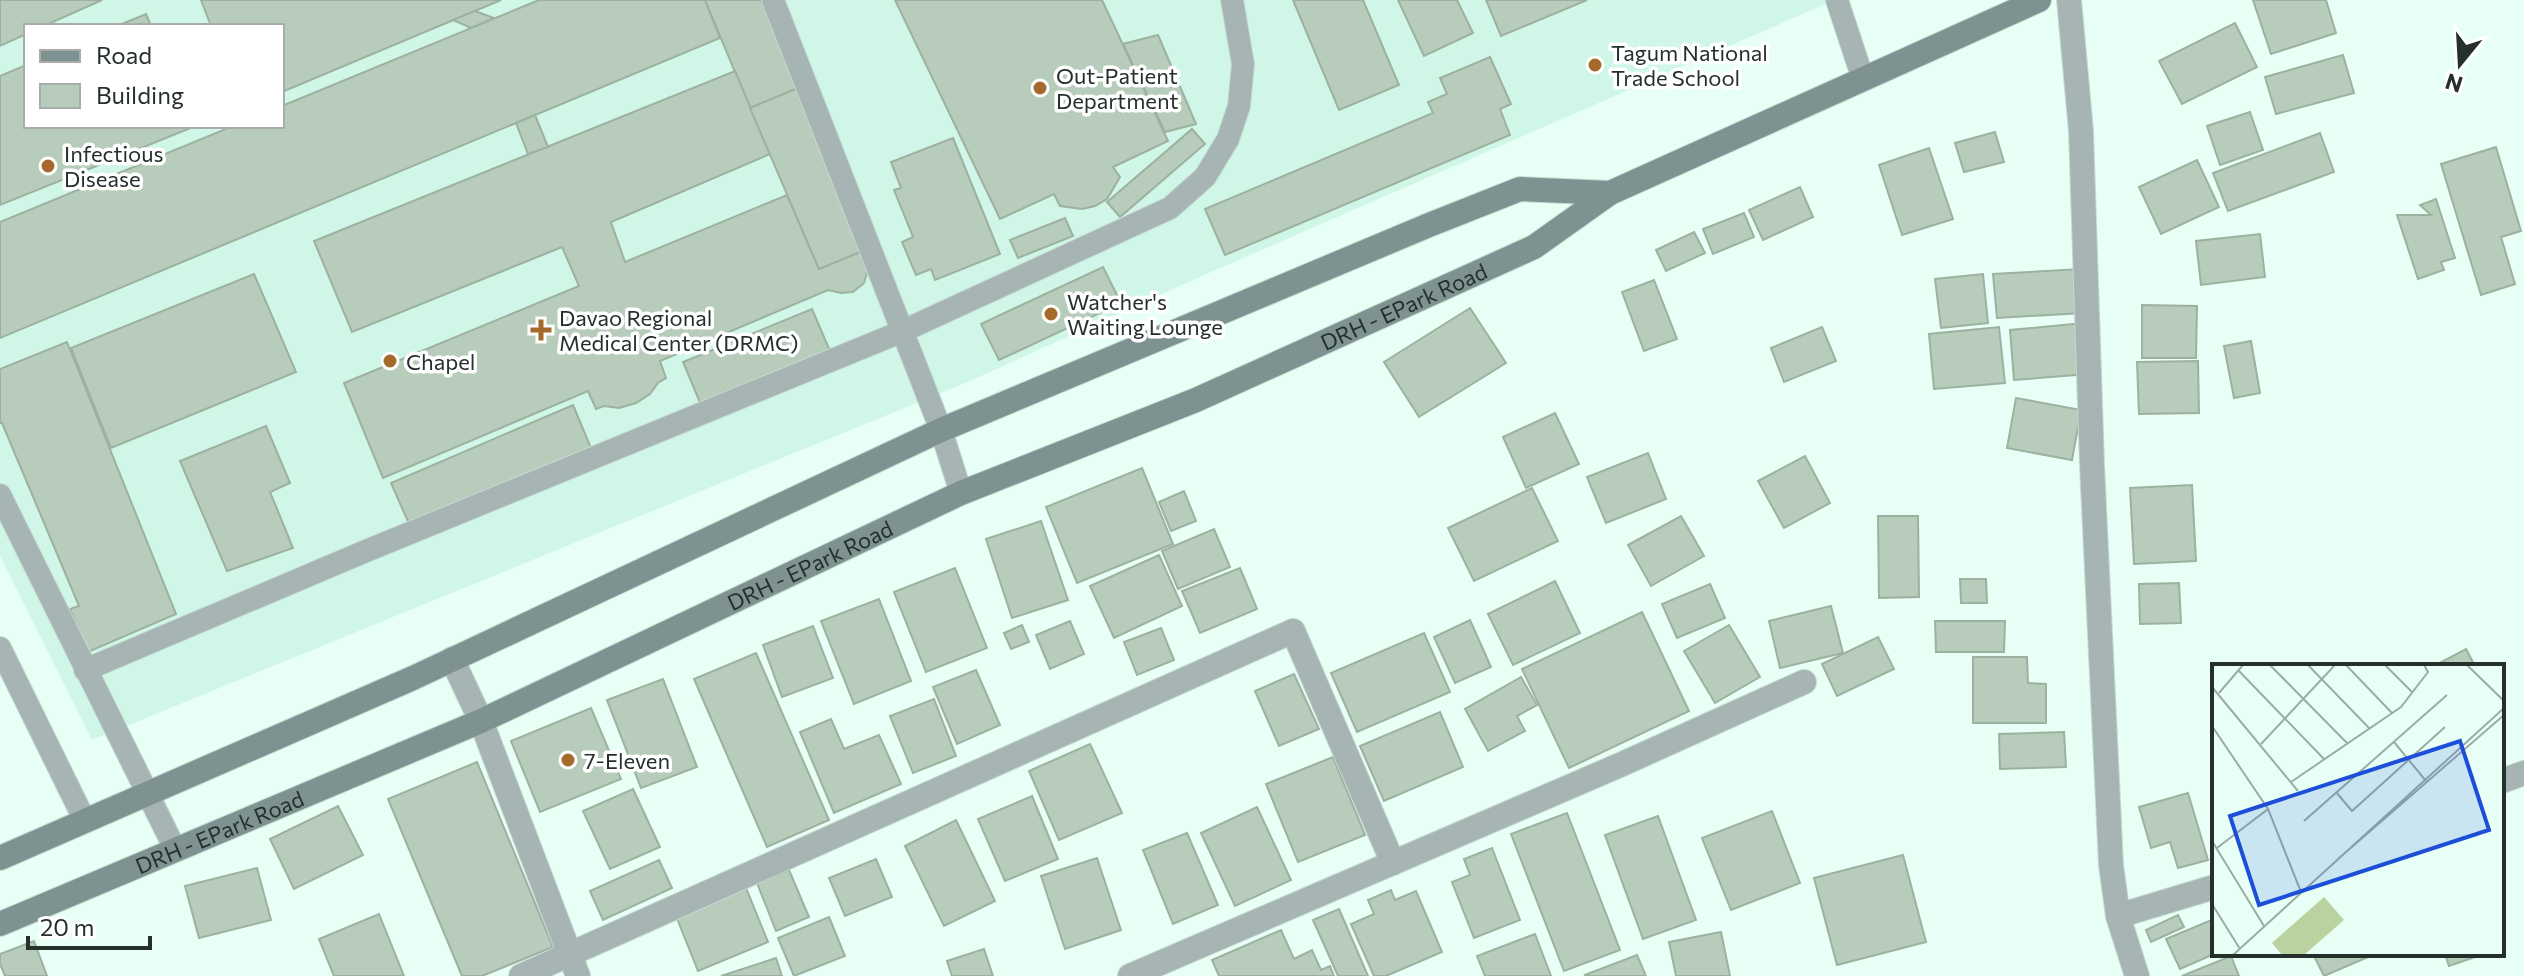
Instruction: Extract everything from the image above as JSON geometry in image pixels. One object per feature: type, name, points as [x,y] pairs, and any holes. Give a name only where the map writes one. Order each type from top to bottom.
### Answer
[{"type":"main road","name":"DRH - EPark Road","points":[[0,924],[481,721],[961,493],[1196,400],[1534,247],[1610,193],[2039,0]]},
{"type":"main road","name":"DRH - EPark Road","points":[[0,858],[452,659],[941,430],[1429,225],[1520,189],[1610,193]]},
{"type":"street","points":[[2069,0],[2081,131],[2111,865],[2118,916],[2137,976]]},
{"type":"street","points":[[521,976],[1293,631],[1393,863]]},
{"type":"street","points":[[452,659],[481,721],[578,976]]},
{"type":"street","points":[[1130,976],[1804,682]]},
{"type":"street","points":[[2504,780],[2524,773]]},
{"type":"street","points":[[2118,916],[2212,888]]},
{"type":"lane","points":[[773,0],[941,430],[961,493]]},
{"type":"lane","points":[[85,670],[903,331],[1170,208],[1205,177],[1228,139],[1239,106],[1243,64],[1232,0]]},
{"type":"lane","points":[[1837,0],[1863,79]]},
{"type":"lane","points":[[0,495],[175,849]]},
{"type":"lane","points":[[0,648],[85,821]]},
{"type":"shaded area","name":"Davao Regional Medical Center (DRMC)","points":[[0,0],[1835,0],[1202,276],[963,384],[92,740],[0,556]]},
{"type":"building","points":[[0,0],[102,0],[48,24],[24,24],[24,35],[0,46]]},
{"type":"building","points":[[201,0],[501,0],[284,91],[284,24],[210,24]]},
{"type":"building","points":[[539,0],[705,0],[720,38],[0,338],[0,222],[228,128],[284,128],[284,105]]},
{"type":"building","points":[[705,0],[761,0],[798,88],[750,108]]},
{"type":"building","name":"Out-Patient Department","points":[[895,0],[1102,0],[1168,141],[1113,167],[1120,177],[1107,199],[1095,206],[1082,209],[1060,206],[1054,194],[1000,219]]},
{"type":"building","points":[[1293,0],[1363,0],[1399,85],[1339,110]]},
{"type":"building","points":[[1398,0],[1457,0],[1473,33],[1424,56]]},
{"type":"building","points":[[1486,0],[1587,0],[1501,36]]},
{"type":"building","points":[[2253,0],[2326,0],[2336,33],[2271,54]]},
{"type":"building","points":[[475,11],[494,18],[471,28],[453,20]]},
{"type":"building","points":[[146,14],[150,24],[122,24]]},
{"type":"building","points":[[2235,23],[2257,67],[2182,104],[2159,61]]},
{"type":"building","points":[[1158,35],[1196,124],[1165,132],[1123,44]]},
{"type":"building","points":[[2343,55],[2354,93],[2276,114],[2265,77]]},
{"type":"building","points":[[1490,57],[1511,104],[1500,109],[1510,135],[1225,255],[1205,209],[1433,113],[1428,102],[1447,94],[1440,78]]},
{"type":"building","name":"Infectious Disease","points":[[24,66],[24,128],[191,128],[0,205],[0,76]]},
{"type":"building","points":[[735,71],[770,154],[611,222],[625,262],[787,195],[819,269],[867,249],[877,269],[867,273],[864,283],[853,292],[828,290],[660,361],[666,378],[636,403],[619,408],[604,406],[596,409],[588,391],[383,478],[344,383],[579,286],[562,247],[352,332],[314,241]]},
{"type":"building","points":[[798,88],[867,249],[819,269],[750,108]]},
{"type":"building","points":[[2250,112],[2263,150],[2220,165],[2207,126]]},
{"type":"building","points":[[535,115],[548,147],[528,154],[516,123]]},
{"type":"building","points":[[1192,129],[1205,144],[1120,217],[1107,202]]},
{"type":"building","points":[[1995,132],[2004,162],[1964,172],[1955,143]]},
{"type":"building","points":[[2320,133],[2334,172],[2228,211],[2213,173]]},
{"type":"building","points":[[953,138],[1000,254],[935,280],[931,269],[916,275],[902,242],[913,237],[894,190],[901,188],[891,162]]},
{"type":"building","points":[[2496,147],[2521,231],[2501,237],[2515,284],[2481,295],[2441,164]]},
{"type":"building","points":[[1929,148],[1953,219],[1902,235],[1879,165]]},
{"type":"building","points":[[2197,160],[2219,207],[2161,234],[2139,187]]},
{"type":"building","points":[[1800,187],[1813,217],[1763,240],[1749,210]]},
{"type":"building","points":[[2436,199],[2455,258],[2441,262],[2444,270],[2418,279],[2397,215],[2431,215],[2420,205]]},
{"type":"building","points":[[1744,213],[1754,237],[1713,254],[1703,229]]},
{"type":"building","points":[[1065,218],[1073,236],[1018,258],[1010,240]]},
{"type":"building","points":[[1694,232],[1705,253],[1666,271],[1656,250]]},
{"type":"building","points":[[2260,234],[2265,277],[2201,285],[2196,241]]},
{"type":"building","name":"Watcher's Waiting Lounge","points":[[1103,267],[1121,303],[999,360],[981,324]]},
{"type":"building","points":[[2081,269],[2083,313],[1997,318],[1993,274]]},
{"type":"building","points":[[254,274],[296,372],[111,448],[71,348]]},
{"type":"building","points":[[1983,274],[1988,323],[1941,328],[1935,279]]},
{"type":"building","points":[[1654,280],[1677,339],[1644,351],[1622,292]]},
{"type":"building","points":[[2142,305],[2197,306],[2196,358],[2142,358]]},
{"type":"building","points":[[1470,308],[1506,363],[1419,417],[1384,362]]},
{"type":"building","points":[[812,309],[830,351],[701,405],[683,362]]},
{"type":"building","points":[[2083,323],[2088,374],[2014,380],[2010,330]]},
{"type":"building","points":[[1822,327],[1836,361],[1784,382],[1771,348]]},
{"type":"building","points":[[1999,327],[2005,383],[1934,389],[1929,334]]},
{"type":"building","points":[[2251,341],[2260,393],[2234,398],[2224,346]]},
{"type":"building","points":[[67,342],[176,614],[88,652],[70,609],[79,606],[0,423],[0,369]]},
{"type":"building","points":[[2198,361],[2199,413],[2139,414],[2137,362]]},
{"type":"building","points":[[2016,398],[2081,410],[2072,460],[2007,448]]},
{"type":"building","points":[[573,405],[591,448],[410,526],[391,483]]},
{"type":"building","points":[[1555,413],[1579,464],[1526,488],[1503,437]]},
{"type":"building","points":[[266,426],[290,483],[270,492],[293,548],[227,571],[180,461]]},
{"type":"building","points":[[1648,453],[1666,499],[1606,523],[1587,477]]},
{"type":"building","points":[[1805,456],[1830,503],[1784,528],[1758,481]]},
{"type":"building","points":[[1142,468],[1173,544],[1077,583],[1046,507]]},
{"type":"building","points":[[2192,485],[2196,561],[2134,564],[2130,488]]},
{"type":"building","points":[[1532,488],[1558,541],[1474,581],[1448,528]]},
{"type":"building","points":[[1184,491],[1196,521],[1171,531],[1159,502]]},
{"type":"building","points":[[1681,516],[1704,556],[1651,586],[1628,545]]},
{"type":"building","points":[[1878,516],[1918,516],[1919,597],[1879,598]]},
{"type":"building","points":[[1041,521],[1068,600],[1012,618],[986,539]]},
{"type":"building","points":[[1214,529],[1230,567],[1178,589],[1162,551]]},
{"type":"building","points":[[1159,555],[1182,606],[1114,638],[1090,586]]},
{"type":"building","points":[[955,568],[987,648],[926,672],[894,592]]},
{"type":"building","points":[[1240,568],[1257,609],[1200,633],[1182,591]]},
{"type":"building","points":[[1960,579],[1986,579],[1987,603],[1961,603]]},
{"type":"building","points":[[1555,581],[1580,633],[1513,665],[1488,614]]},
{"type":"building","points":[[2179,583],[2181,623],[2140,624],[2139,584]]},
{"type":"building","points":[[1710,584],[1725,618],[1677,638],[1662,604]]},
{"type":"building","points":[[879,599],[911,681],[854,704],[821,621]]},
{"type":"building","points":[[1831,606],[1843,653],[1780,668],[1769,621]]},
{"type":"building","points":[[1642,612],[1689,711],[1569,768],[1522,669]]},
{"type":"building","points":[[1470,620],[1491,667],[1455,683],[1434,637]]},
{"type":"building","points":[[1070,621],[1084,654],[1050,669],[1036,635]]},
{"type":"building","points":[[1935,621],[2005,621],[2004,652],[1936,652]]},
{"type":"building","points":[[1022,625],[1029,642],[1011,649],[1004,633]]},
{"type":"building","points":[[1729,625],[1760,677],[1715,703],[1684,651]]},
{"type":"building","points":[[813,626],[833,678],[782,697],[763,645]]},
{"type":"building","points":[[1161,628],[1174,660],[1137,675],[1124,642]]},
{"type":"building","points":[[1424,633],[1450,692],[1357,732],[1331,673]]},
{"type":"building","points":[[1878,637],[1894,669],[1837,696],[1822,664]]},
{"type":"building","points":[[2466,649],[2474,664],[2438,664]]},
{"type":"building","points":[[756,653],[829,820],[767,847],[694,679]]},
{"type":"building","points":[[1973,657],[2027,657],[2028,683],[2046,684],[2046,723],[1973,723]]},
{"type":"building","points":[[976,670],[1000,725],[957,744],[933,687]]},
{"type":"building","points":[[1294,674],[1319,729],[1279,746],[1255,691]]},
{"type":"building","points":[[1521,677],[1537,705],[1517,716],[1525,731],[1488,751],[1465,709]]},
{"type":"building","points":[[663,679],[697,767],[641,788],[607,700]]},
{"type":"building","points":[[934,699],[956,756],[913,773],[890,716]]},
{"type":"building","points":[[591,708],[621,779],[540,812],[511,741]]},
{"type":"building","points":[[1440,712],[1463,767],[1384,801],[1360,746]]},
{"type":"building","points":[[831,719],[844,749],[879,735],[901,784],[834,813],[800,732]]},
{"type":"building","points":[[2064,732],[2066,767],[2000,769],[1999,734]]},
{"type":"building","points":[[1090,744],[1122,813],[1059,840],[1029,771]]},
{"type":"building","points":[[1333,757],[1365,835],[1298,862],[1266,784]]},
{"type":"building","points":[[477,762],[553,947],[482,976],[462,976],[388,799]]},
{"type":"building","points":[[633,789],[660,847],[610,869],[583,811]]},
{"type":"building","points":[[2188,793],[2208,860],[2178,868],[2170,842],[2151,848],[2139,807]]},
{"type":"building","points":[[1032,796],[1058,859],[1005,881],[978,819]]},
{"type":"building","points":[[338,806],[363,855],[294,889],[270,839]]},
{"type":"building","points":[[1257,807],[1291,880],[1235,906],[1201,833]]},
{"type":"building","points":[[1772,811],[1800,883],[1731,910],[1702,838]]},
{"type":"building","points":[[1567,813],[1620,950],[1564,971],[1511,834]]},
{"type":"building","points":[[1658,816],[1696,920],[1643,939],[1605,835]]},
{"type":"building","points":[[956,820],[995,901],[944,926],[905,846]]},
{"type":"building","points":[[1187,833],[1218,905],[1173,924],[1143,850]]},
{"type":"building","points":[[1492,848],[1520,920],[1474,938],[1452,882],[1470,875],[1464,859]]},
{"type":"building","points":[[1903,855],[1926,942],[1837,965],[1814,878]]},
{"type":"building","points":[[1097,858],[1121,930],[1065,949],[1041,876]]},
{"type":"building","points":[[876,859],[892,897],[845,916],[829,878]]},
{"type":"building","points":[[659,860],[672,888],[603,920],[590,891]]},
{"type":"building","points":[[257,868],[271,920],[199,938],[185,886]]},
{"type":"building","points":[[789,870],[809,917],[776,931],[757,883]]},
{"type":"building","points":[[746,888],[768,942],[698,971],[676,916]]},
{"type":"building","points":[[1391,890],[1395,900],[1416,891],[1442,952],[1386,976],[1374,976],[1351,924],[1374,914],[1368,900]]},
{"type":"building","points":[[1339,909],[1368,976],[1338,976],[1313,920]]},
{"type":"building","points":[[379,914],[404,976],[334,976],[319,939]]},
{"type":"building","points":[[2178,915],[2184,927],[2151,942],[2146,930]]},
{"type":"building","points":[[829,917],[845,956],[794,976],[778,938]]},
{"type":"building","points":[[2212,920],[2212,955],[2180,969],[2166,939]]},
{"type":"building","points":[[1281,930],[1294,959],[1312,950],[1321,970],[1330,966],[1334,976],[1219,976],[1212,960]]},
{"type":"building","points":[[1721,932],[1730,976],[1676,976],[1669,942]]},
{"type":"building","points":[[1535,934],[1551,976],[1485,976],[1477,956]]},
{"type":"building","points":[[34,941],[47,976],[5,976],[0,954]]},
{"type":"building","points":[[984,949],[993,976],[952,976],[947,961]]},
{"type":"building","points":[[1637,955],[1646,976],[1585,975]]},
{"type":"building","points":[[2231,956],[2239,976],[2182,976]]},
{"type":"building","points":[[2314,956],[2370,956],[2324,976]]},
{"type":"building","points":[[2446,956],[2478,956],[2449,966]]},
{"type":"building","points":[[776,958],[782,976],[721,976]]},
{"type":"place","name":"Tagum National Trade School","points":[[1595,65]]},
{"type":"place","name":"Out-Patient Department","points":[[1040,88]]},
{"type":"place","name":"Infectious Disease","points":[[48,166]]},
{"type":"place","name":"Watcher's Waiting Lounge","points":[[1051,314]]},
{"type":"place","name":"Davao Regional Medical Center (DRMC)","points":[[541,330]]},
{"type":"place","name":"Chapel","points":[[390,361]]},
{"type":"place","name":"7-Eleven","points":[[568,760]]}]
